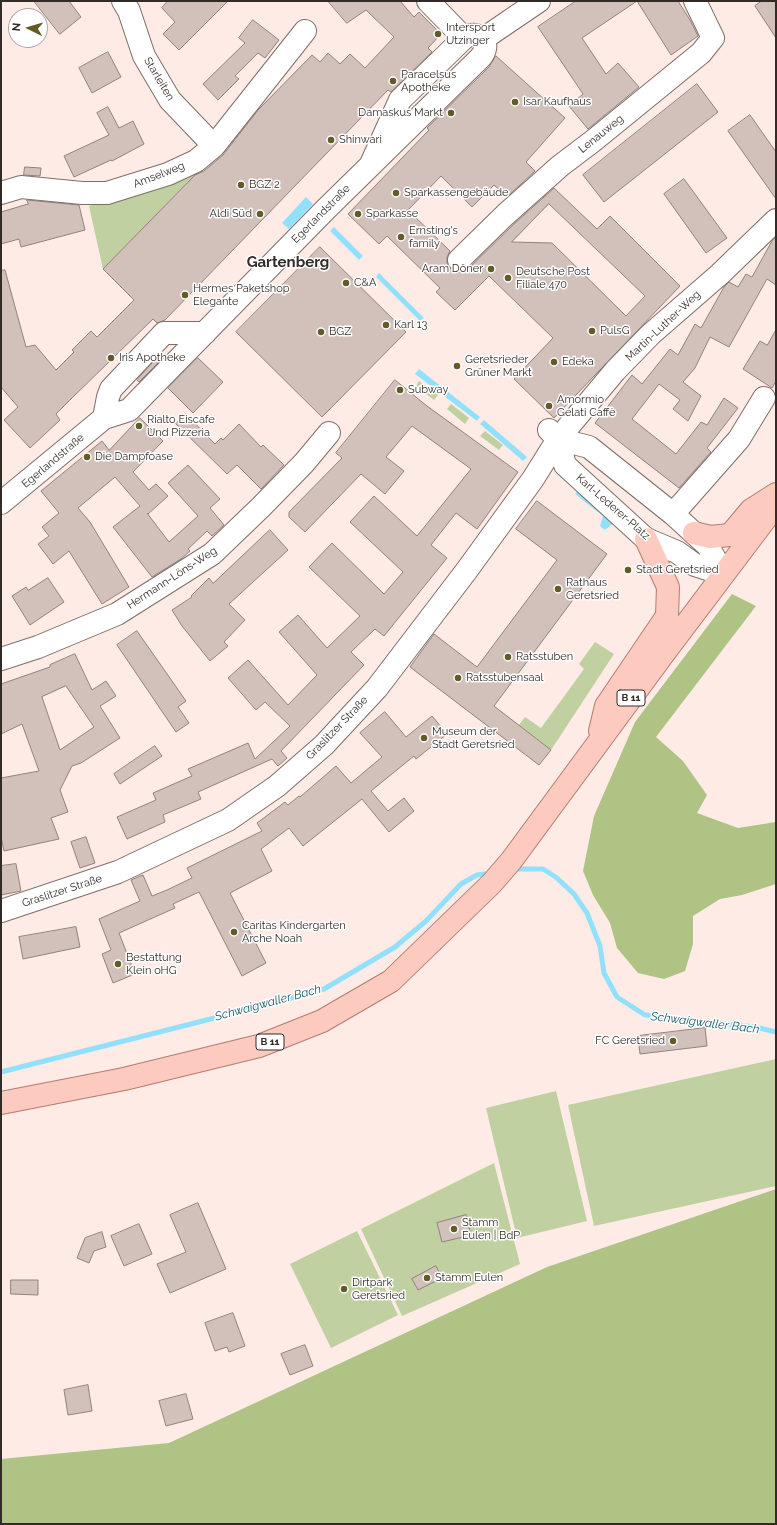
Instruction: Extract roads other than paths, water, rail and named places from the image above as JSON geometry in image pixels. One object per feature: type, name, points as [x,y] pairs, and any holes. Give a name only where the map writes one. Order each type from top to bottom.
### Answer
[{"type":"main road","points":[[694,533],[710,537],[730,535],[751,510],[776,494]]},
{"type":"main road","name":"B 11","points":[[1,1103],[124,1079],[259,1046],[322,1021],[391,981],[492,883],[510,861],[776,505]]},
{"type":"main road","points":[[596,745],[606,706],[667,616],[668,587],[646,539]]},
{"type":"street","name":"Starleiten","points":[[123,1],[129,12],[144,56],[170,100],[214,146]]},
{"type":"street","points":[[428,1],[473,38]]},
{"type":"street","name":"Egerlandstraße","points":[[371,164],[400,100],[473,38],[539,1]]},
{"type":"street","name":"Lenauweg","points":[[459,260],[505,215],[560,166],[701,53],[713,38],[695,1]]},
{"type":"street","name":"Amselweg","points":[[1,193],[21,187],[82,193],[107,193],[168,174],[196,161],[214,146],[305,31]]},
{"type":"street","name":"Egerlandstraße","points":[[1,503],[104,418],[129,410],[371,164],[416,122],[484,54],[486,49],[485,43],[473,38]]},
{"type":"street","points":[[400,100],[399,111],[402,118],[406,121],[416,122]]},
{"type":"street","name":"Martin-Luther-Weg","points":[[553,434],[651,334],[720,274],[776,220]]},
{"type":"street","points":[[104,418],[111,389],[164,333],[205,333]]},
{"type":"street","points":[[164,333],[162,342],[167,353],[172,356],[182,356]]},
{"type":"street","points":[[673,514],[739,439],[764,398]]},
{"type":"street","name":"Hermann-Löns-Weg","points":[[1,659],[38,647],[117,614],[212,554],[304,463],[329,433]]},
{"type":"street","points":[[553,434],[589,447],[673,514],[708,546],[723,574]]},
{"type":"street","name":"Karl-Lederer-Platz","points":[[553,434],[565,465],[646,539],[677,552],[695,565],[723,574]]},
{"type":"street","name":"Graslitzer Straße","points":[[1,911],[118,872],[228,820],[277,786],[324,746],[377,688],[467,570],[532,479],[553,434]]},
{"type":"water","points":[[306,197],[313,204],[289,229],[282,223]]},
{"type":"water","points":[[334,227],[363,256],[359,260],[330,231]]},
{"type":"water","points":[[379,273],[424,318],[420,321],[376,277]]},
{"type":"water","points":[[419,369],[480,417],[477,421],[415,374]]},
{"type":"water","points":[[484,420],[527,457],[523,461],[480,424]]},
{"type":"water","points":[[578,490],[615,522],[605,530],[600,526],[603,516],[575,494]]},
{"type":"waterway","name":"Schwaigwaller Bach","points":[[513,869],[543,869],[557,878],[574,894],[587,913],[600,946],[604,973],[617,997],[645,1015],[755,1027],[776,1032]]},
{"type":"waterway","name":"Schwaigwaller Bach","points":[[1,1072],[324,989],[395,947],[426,921],[461,884],[477,875],[492,873]]},
{"type":"place","name":"Intersport Utzinger","points":[[438,34]]},
{"type":"place","name":"Paracelsus Apotheke","points":[[393,81]]},
{"type":"place","name":"Isar Kaufhaus","points":[[515,102]]},
{"type":"place","name":"Damaskus Markt","points":[[451,113]]},
{"type":"place","name":"Shinwari","points":[[331,140]]},
{"type":"place","name":"BGZ 2","points":[[241,185]]},
{"type":"place","name":"Sparkassengebäude","points":[[396,193]]},
{"type":"place","name":"Aldi Süd","points":[[260,214]]},
{"type":"place","name":"Sparkasse","points":[[358,214]]},
{"type":"place","name":"Ernsting's family","points":[[401,237]]},
{"type":"place","name":"Aram Döner","points":[[491,269]]},
{"type":"place","name":"Deutsche Post Filiale 470","points":[[508,278]]},
{"type":"place","name":"C&A","points":[[346,283]]},
{"type":"place","name":"Hermes Paketshop Elegante","points":[[185,295]]},
{"type":"place","name":"Karl 13","points":[[386,325]]},
{"type":"place","name":"PulsG","points":[[592,331]]},
{"type":"place","name":"BGZ","points":[[321,332]]},
{"type":"place","name":"Iris Apotheke","points":[[111,358]]},
{"type":"place","name":"Edeka","points":[[554,362]]},
{"type":"place","name":"Geretsrieder Grüner Markt","points":[[457,366]]},
{"type":"place","name":"Subway","points":[[400,390]]},
{"type":"place","name":"Amormio Gelati Caffè","points":[[549,406]]},
{"type":"place","name":"Rialto Eiscafe Und Pizzeria","points":[[139,426]]},
{"type":"place","name":"Die Dampfoase","points":[[87,457]]},
{"type":"place","name":"Stadt Geretsried","points":[[628,570]]},
{"type":"place","name":"Rathaus Geretsried","points":[[558,589]]},
{"type":"place","name":"Ratsstuben","points":[[508,657]]},
{"type":"place","name":"Ratsstubensaal","points":[[458,678]]},
{"type":"place","name":"Museum der Stadt Geretsried","points":[[424,738]]},
{"type":"place","name":"Caritas Kindergarten Arche Noah","points":[[234,932]]},
{"type":"place","name":"Bestattung Klein oHG","points":[[118,964]]},
{"type":"place","name":"FC Geretsried","points":[[673,1041]]},
{"type":"place","name":"Stamm Eulen | BdP","points":[[454,1229]]},
{"type":"place","name":"Stamm Eulen","points":[[427,1278]]},
{"type":"place","name":"Dirtpark Geretsried","points":[[344,1289]]},
{"type":"district","name":"Gartenberg","points":[[288,262]]}]
